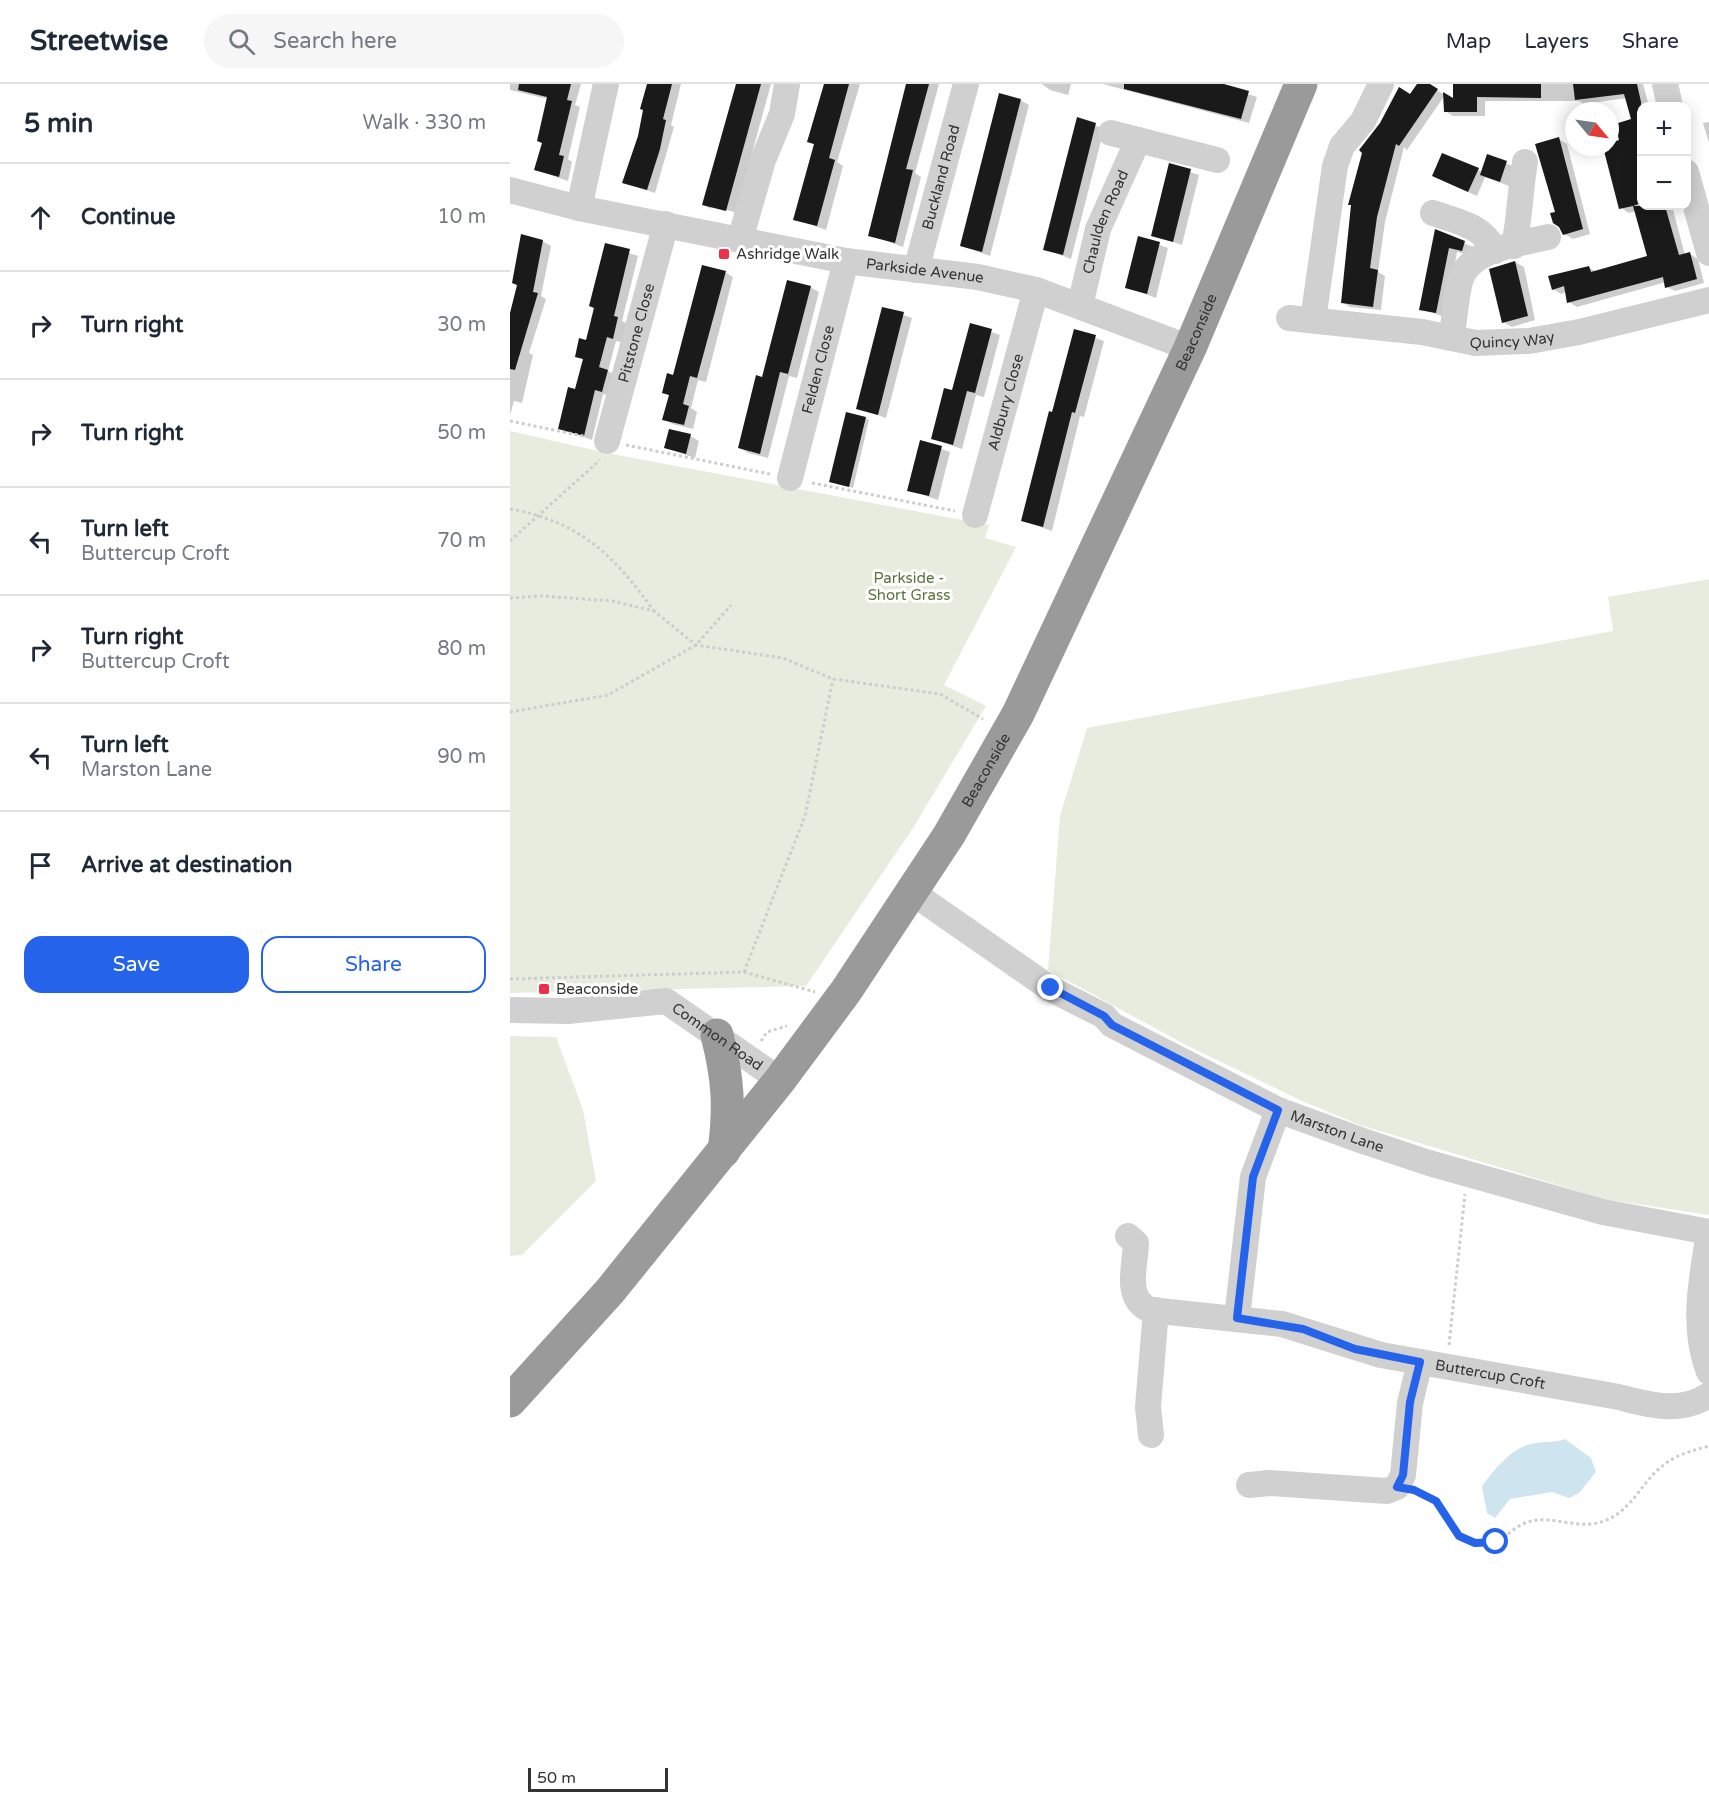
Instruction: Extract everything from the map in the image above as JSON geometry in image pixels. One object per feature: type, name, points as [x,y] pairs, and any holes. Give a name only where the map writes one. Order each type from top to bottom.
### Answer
[{"type":"highway","name":"Beaconside","points":[[510,1401],[610,1291],[780,1080],[846,991],[949,836],[1018,714],[1191,348],[1301,84]]},
{"type":"highway","points":[[717,1035],[728,1086],[729,1111],[724,1150]]},
{"type":"street","points":[[579,208],[606,84]]},
{"type":"street","points":[[740,240],[763,160],[782,114],[787,84]]},
{"type":"street","name":"Buckland Road","points":[[916,270],[966,84]]},
{"type":"street","name":"Quincy Way","points":[[1381,84],[1362,121],[1342,146],[1335,166],[1324,230],[1301,319],[1422,332],[1476,343],[1529,341],[1579,332],[1709,300]]},
{"type":"street","points":[[1665,84],[1670,102]]},
{"type":"street","points":[[1111,133],[1217,160]]},
{"type":"street","name":"Chaulden Road","points":[[1080,306],[1098,230],[1138,140]]},
{"type":"street","points":[[1504,248],[1520,221],[1519,193],[1525,162]]},
{"type":"street","name":"Parkside Avenue","points":[[510,190],[579,208],[846,261],[978,276],[1036,290],[1191,348]]},
{"type":"street","points":[[1691,190],[1709,253]]},
{"type":"street","points":[[1433,213],[1475,228],[1504,248]]},
{"type":"street","points":[[1495,218],[1504,248]]},
{"type":"street","name":"Pitstone Close","points":[[607,447],[666,225]]},
{"type":"street","points":[[1451,338],[1460,281],[1466,267],[1485,254],[1548,237]]},
{"type":"street","name":"Felden Close","points":[[790,478],[846,261]]},
{"type":"street","name":"Aldbury Close","points":[[975,515],[1036,290]]},
{"type":"street","name":"Marston Lane","points":[[913,893],[1051,988],[1104,1016],[1112,1025],[1278,1110],[1428,1163],[1603,1212],[1709,1232]]},
{"type":"street","name":"Common Road","points":[[510,1010],[568,1011],[666,1001],[780,1080]]},
{"type":"street","points":[[1237,1318],[1253,1177],[1278,1110]]},
{"type":"street","points":[[1709,1232],[1700,1297],[1699,1326],[1709,1372]]},
{"type":"street","points":[[1128,1236],[1136,1243],[1133,1296],[1138,1305],[1153,1310],[1148,1407],[1151,1435]]},
{"type":"street","name":"Buttercup Croft","points":[[1153,1310],[1293,1326],[1355,1349],[1619,1397],[1651,1406],[1674,1407],[1696,1403],[1709,1395]]},
{"type":"street","points":[[1249,1485],[1269,1483],[1387,1491],[1397,1487],[1403,1475],[1410,1402],[1420,1362]]},
{"type":"path","points":[[510,421],[607,447],[790,478],[975,515]]},
{"type":"path","points":[[510,541],[541,515],[607,447]]},
{"type":"path","points":[[510,509],[541,515],[590,540],[629,575],[654,611],[696,645],[783,658],[833,679],[940,694],[983,719]]},
{"type":"path","points":[[510,598],[542,596],[612,601],[654,611]]},
{"type":"path","points":[[510,712],[608,695],[696,645],[731,605]]},
{"type":"path","points":[[744,972],[805,816],[833,679]]},
{"type":"path","points":[[767,1032],[782,1029]]},
{"type":"path","points":[[1446,1366],[1466,1189]]},
{"type":"path","points":[[1397,1487],[1414,1490],[1436,1501],[1459,1536],[1475,1543],[1496,1542],[1526,1522],[1542,1520],[1593,1524],[1607,1521],[1644,1488],[1658,1469],[1671,1459],[1709,1446]]},
{"type":"green space","name":"Parkside - Short Grass","points":[[510,431],[607,453],[989,525],[985,538],[1016,547],[944,685],[986,706],[913,828],[806,986],[510,993]]},
{"type":"green space","points":[[1709,579],[1709,1215],[1604,1199],[1360,1125],[1302,1101],[1188,1046],[1048,970],[1060,816],[1087,728],[1613,631],[1608,597]]},
{"type":"green space","points":[[510,1036],[556,1037],[583,1110],[596,1181],[522,1255],[510,1256]]},
{"type":"water","points":[[1565,1439],[1591,1458],[1596,1472],[1579,1493],[1569,1498],[1552,1492],[1510,1499],[1495,1518],[1487,1513],[1482,1486],[1506,1458],[1528,1445]]},
{"type":"building","points":[[519,84],[571,84],[567,100],[572,101],[559,155],[564,156],[559,177],[534,170],[542,143],[537,141],[547,97],[518,90]]},
{"type":"building","points":[[647,84],[672,84],[663,119],[666,120],[660,149],[647,190],[622,183],[638,136],[643,110],[640,109]]},
{"type":"building","points":[[736,84],[761,84],[726,211],[702,205]]},
{"type":"building","points":[[824,84],[849,84],[829,158],[835,160],[817,226],[793,220],[814,144],[807,142]]},
{"type":"building","points":[[906,84],[929,84],[906,169],[913,170],[895,243],[868,236]]},
{"type":"building","points":[[1124,84],[1224,84],[1249,91],[1241,119],[1124,89]]},
{"type":"building","points":[[1417,84],[1430,84],[1438,89],[1399,146],[1396,144],[1377,217],[1370,268],[1378,270],[1373,307],[1341,303],[1351,205],[1348,205],[1362,153],[1359,150],[1380,123],[1399,87],[1410,94]]},
{"type":"building","points":[[1453,84],[1541,84],[1541,98],[1477,97],[1477,112],[1444,112],[1443,92],[1453,98]]},
{"type":"building","points":[[1573,84],[1637,84],[1641,102],[1637,102],[1637,204],[1619,209],[1605,156],[1619,156],[1619,123],[1631,119],[1624,94],[1575,100]]},
{"type":"building","points":[[999,93],[1021,99],[982,252],[960,246]]},
{"type":"building","points":[[1077,117],[1096,123],[1063,255],[1043,250]]},
{"type":"building","points":[[1559,137],[1583,229],[1563,235],[1559,227],[1553,223],[1550,213],[1555,212],[1535,144]]},
{"type":"building","points":[[1442,153],[1479,168],[1468,192],[1432,176]]},
{"type":"building","points":[[1487,154],[1507,161],[1500,182],[1480,175]]},
{"type":"building","points":[[1169,163],[1191,169],[1173,242],[1151,236]]},
{"type":"building","points":[[1633,206],[1637,206],[1637,210],[1666,210],[1679,255],[1690,252],[1697,279],[1665,288],[1663,277],[1567,303],[1564,286],[1552,290],[1548,276],[1589,266],[1591,272],[1647,256]]},
{"type":"building","points":[[1435,229],[1465,241],[1462,251],[1449,248],[1436,313],[1419,310]]},
{"type":"building","points":[[521,234],[543,240],[533,292],[538,293],[515,370],[510,369],[510,313],[517,285],[512,283]]},
{"type":"building","points":[[1138,236],[1160,242],[1147,294],[1125,288]]},
{"type":"building","points":[[605,243],[630,249],[614,316],[618,317],[613,339],[607,337],[599,367],[608,370],[602,392],[595,390],[584,436],[558,429],[568,387],[575,389],[583,359],[575,357],[579,338],[586,340],[594,308],[589,306]]},
{"type":"building","points":[[1515,261],[1528,316],[1502,323],[1489,269]]},
{"type":"building","points":[[702,265],[726,271],[697,378],[690,376],[683,404],[689,406],[684,425],[662,420],[669,395],[662,393],[667,373],[673,375]]},
{"type":"building","points":[[787,280],[811,286],[788,374],[780,372],[760,454],[738,448],[756,375],[762,377]]},
{"type":"building","points":[[882,307],[904,312],[878,415],[856,409]]},
{"type":"building","points":[[970,323],[992,329],[975,393],[967,391],[953,445],[931,439],[944,388],[952,390]]},
{"type":"building","points":[[1074,329],[1096,335],[1075,413],[1072,412],[1043,527],[1021,521],[1049,411],[1052,412]]},
{"type":"building","points":[[846,412],[866,417],[849,487],[829,482]]},
{"type":"building","points":[[669,429],[691,434],[686,454],[664,448]]},
{"type":"building","points":[[920,440],[942,446],[929,496],[907,491]]},
{"type":"place","name":"Ashridge Walk","points":[[724,254]]},
{"type":"place","name":"Beaconside","points":[[544,989]]},
{"type":"route","points":[[1051,988],[1088,1006],[1104,1016],[1112,1025],[1278,1110],[1266,1137],[1253,1177],[1237,1318],[1303,1329],[1355,1349],[1420,1362],[1410,1402],[1403,1475],[1397,1487],[1414,1490],[1436,1501],[1459,1536],[1475,1543],[1496,1542]]}]
